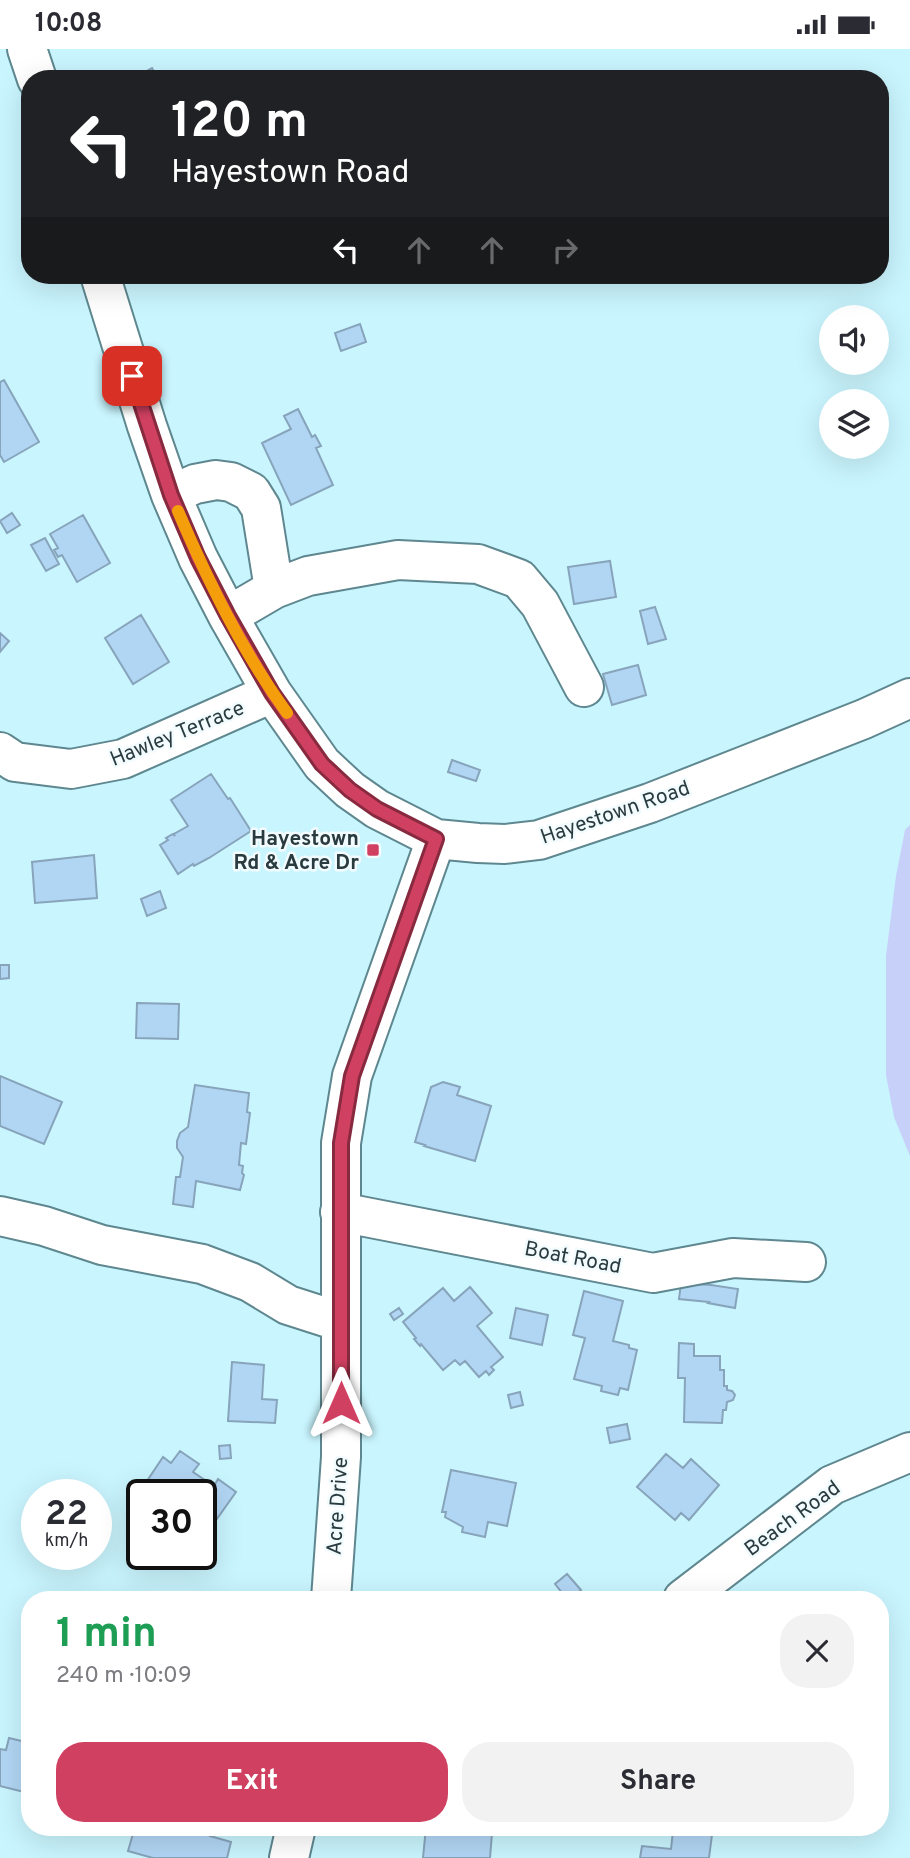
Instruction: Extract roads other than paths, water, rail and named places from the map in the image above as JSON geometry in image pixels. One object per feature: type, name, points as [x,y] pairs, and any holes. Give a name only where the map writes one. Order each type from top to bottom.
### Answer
[{"type":"street","points":[[27,49],[34,70]]},
{"type":"street","name":"Hayestown Road","points":[[103,284],[171,495],[198,558],[228,616],[272,693],[322,764],[350,790],[377,809],[436,839],[505,844],[539,839],[650,803],[864,719],[910,698]]},
{"type":"street","points":[[171,495],[195,484],[216,480],[231,482],[251,492],[261,508],[274,589]]},
{"type":"street","points":[[228,616],[274,589],[308,576],[398,560],[478,564],[519,579],[540,604],[584,687]]},
{"type":"street","name":"Hawley Terrace","points":[[0,752],[15,762],[71,769],[123,759],[272,693]]},
{"type":"street","name":"Acre Drive","points":[[332,1591],[341,1457],[341,1143],[352,1076],[436,839]]},
{"type":"street","name":"Boat Road","points":[[340,1212],[653,1273],[733,1258],[806,1262]]},
{"type":"street","points":[[0,1216],[44,1226],[102,1245],[202,1263],[250,1282],[288,1305],[341,1322]]},
{"type":"street","name":"Beach Road","points":[[693,1591],[831,1485],[910,1452]]},
{"type":"street","points":[[289,1858],[294,1836]]},
{"type":"water","points":[[910,825],[910,1156],[894,1117],[886,1075],[886,956],[896,876],[905,830]]},
{"type":"place","name":"Hayestown Rd & Acre Dr","points":[[373,850]]}]
